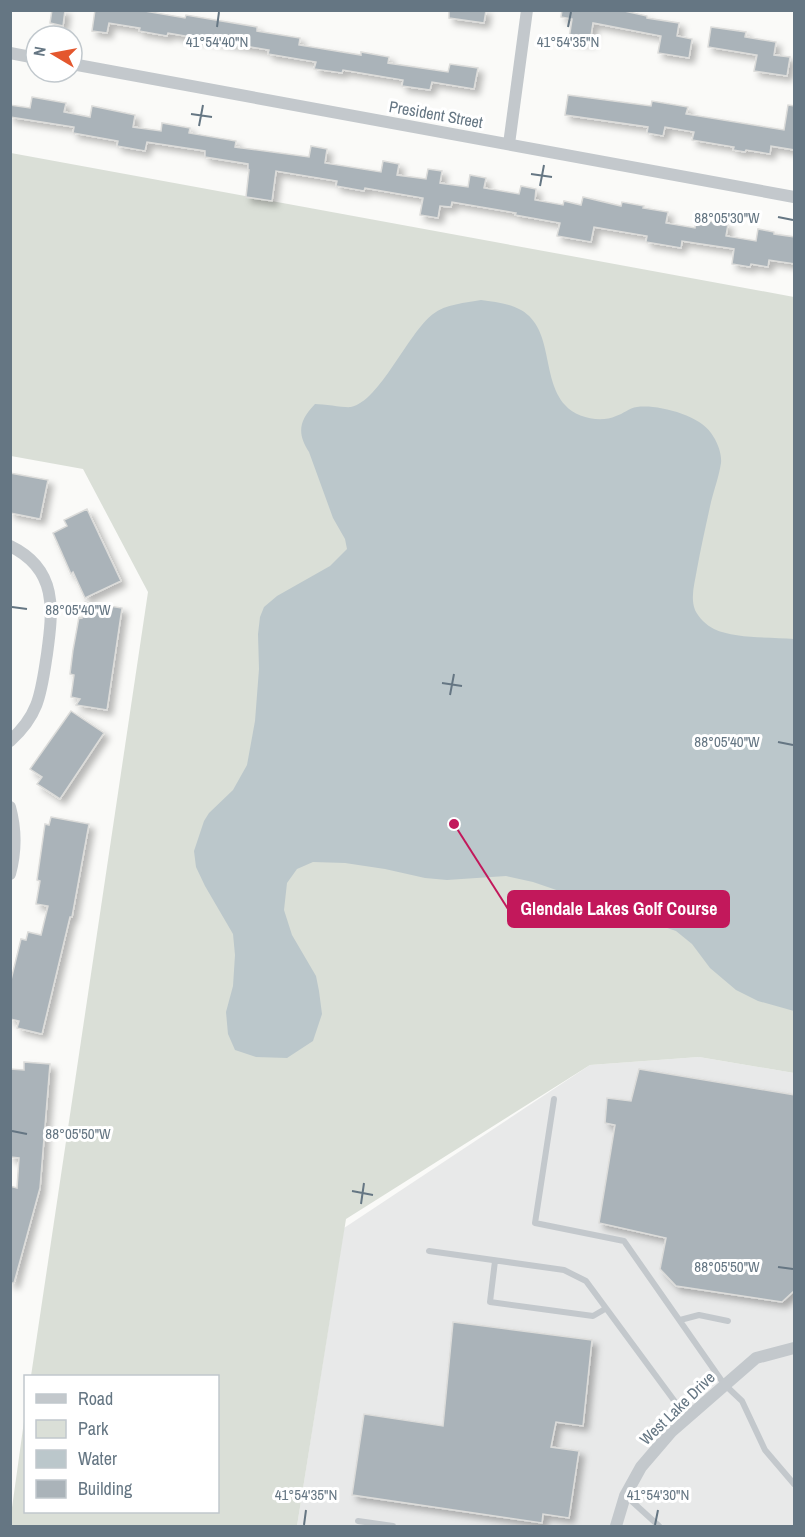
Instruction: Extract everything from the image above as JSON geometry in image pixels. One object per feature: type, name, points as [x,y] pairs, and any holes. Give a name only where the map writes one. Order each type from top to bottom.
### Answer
[{"type":"street","points":[[509,144],[527,10]]},
{"type":"street","name":"President Street","points":[[84,66],[795,196]]},
{"type":"street","points":[[10,546],[24,554],[37,566],[48,587],[52,616],[39,704],[28,723],[10,741]]},
{"type":"street","points":[[10,807],[15,827],[14,856],[10,874]]},
{"type":"street","name":"West Lake Drive","points":[[616,1527],[625,1496],[641,1467],[655,1449],[724,1384],[756,1358],[795,1348]]},
{"type":"lane","points":[[554,1099],[535,1223],[624,1241],[724,1384],[742,1401],[765,1450],[795,1484]]},
{"type":"lane","points":[[429,1251],[564,1270],[586,1281],[687,1418]]},
{"type":"lane","points":[[495,1261],[490,1302],[593,1316],[605,1309]]},
{"type":"lane","points":[[680,1320],[699,1315],[728,1321]]},
{"type":"lane","points":[[625,1496],[659,1527]]},
{"type":"lane","points":[[358,1521],[393,1527]]},
{"type":"shaded area","points":[[699,1057],[794,1073],[794,1526],[297,1526],[344,1228],[590,1065]]},
{"type":"green space","points":[[11,153],[794,297],[794,1073],[699,1057],[590,1065],[346,1219],[297,1526],[11,1526],[24,1421],[24,1513],[219,1513],[219,1375],[31,1375],[148,592],[83,469],[11,456]]},
{"type":"water","points":[[481,300],[512,306],[531,318],[543,341],[558,394],[565,405],[576,413],[589,418],[603,419],[637,407],[666,409],[697,421],[711,433],[717,443],[721,463],[694,584],[695,610],[706,623],[723,632],[742,636],[794,639],[794,1011],[758,1001],[736,990],[710,968],[692,944],[676,931],[533,882],[506,876],[447,880],[425,878],[345,863],[313,862],[297,869],[287,883],[284,910],[292,935],[316,976],[322,1014],[313,1041],[287,1058],[256,1057],[235,1050],[228,1034],[226,1012],[233,986],[235,955],[233,934],[196,867],[194,851],[204,821],[209,813],[233,790],[247,765],[255,721],[259,669],[258,634],[264,607],[277,596],[330,566],[347,549],[345,539],[333,518],[302,438],[303,421],[315,404],[351,407],[362,402],[383,380],[413,336],[433,314],[450,306]]},
{"type":"building","points":[[52,10],[65,10],[63,24],[50,23]]},
{"type":"building","points":[[95,10],[139,10],[185,18],[186,15],[257,27],[257,31],[300,38],[299,45],[389,57],[388,63],[448,72],[450,64],[478,68],[474,89],[432,82],[430,90],[402,86],[403,80],[343,70],[342,73],[314,69],[316,62],[268,54],[269,50],[168,33],[167,36],[139,31],[140,28],[109,23],[107,33],[92,31]]},
{"type":"building","points":[[449,10],[486,10],[484,23],[449,18]]},
{"type":"building","points":[[562,10],[620,10],[647,16],[647,18],[679,23],[677,36],[692,39],[689,58],[658,53],[661,36],[593,23],[590,42],[569,39],[572,19],[561,17]]},
{"type":"building","points":[[711,27],[746,32],[745,37],[776,42],[774,55],[790,57],[787,76],[754,71],[757,55],[708,47]]},
{"type":"building","points":[[568,95],[651,106],[652,101],[688,107],[686,114],[784,130],[788,105],[795,106],[795,150],[771,146],[770,154],[746,150],[745,152],[733,150],[734,147],[692,140],[694,132],[665,127],[663,136],[647,133],[648,127],[565,115]]},
{"type":"building","points":[[32,97],[66,103],[64,112],[90,117],[92,106],[135,115],[133,127],[161,131],[162,123],[190,128],[189,133],[236,141],[235,147],[309,157],[311,146],[327,149],[325,163],[381,172],[383,161],[399,164],[397,175],[426,179],[428,169],[442,171],[440,183],[468,187],[470,175],[486,178],[484,188],[519,194],[521,186],[536,189],[535,200],[563,205],[564,201],[581,205],[583,197],[621,206],[622,202],[668,212],[666,223],[695,228],[696,219],[728,224],[726,236],[756,241],[758,229],[774,232],[774,234],[795,237],[795,264],[769,260],[768,267],[732,264],[734,249],[682,241],[681,248],[646,242],[647,236],[594,227],[591,242],[557,236],[560,223],[452,202],[451,207],[440,206],[438,218],[420,215],[423,198],[365,188],[364,191],[336,186],[337,181],[276,171],[272,201],[246,197],[248,164],[205,157],[205,151],[147,142],[145,151],[117,146],[118,141],[73,133],[74,127],[10,117],[10,105],[30,108]]},
{"type":"building","points":[[10,473],[48,480],[40,519],[10,513]]},
{"type":"building","points":[[87,509],[121,581],[85,598],[73,572],[71,574],[53,533],[67,526],[64,520]]},
{"type":"building","points":[[85,602],[122,608],[107,710],[76,705],[80,699],[71,697],[74,675],[70,674],[73,650],[79,617],[82,618]]},
{"type":"building","points":[[71,711],[104,733],[60,799],[37,784],[42,777],[30,769]]},
{"type":"building","points":[[51,817],[89,824],[72,917],[70,917],[42,1034],[17,1028],[19,1021],[10,1019],[10,984],[21,939],[26,940],[28,932],[41,935],[48,906],[36,904],[40,881],[37,880],[45,824],[49,825]]},
{"type":"building","points":[[24,1062],[50,1064],[40,1188],[14,1283],[10,1283],[10,1186],[17,1188],[19,1158],[10,1157],[10,1069],[24,1070]]},
{"type":"building","points":[[639,1069],[795,1095],[795,1290],[782,1302],[676,1286],[660,1269],[666,1238],[599,1223],[615,1125],[605,1123],[607,1098],[631,1101]]},
{"type":"building","points":[[453,1322],[592,1340],[583,1426],[556,1422],[551,1447],[579,1451],[569,1518],[543,1514],[542,1523],[352,1495],[364,1414],[443,1426]]},
{"type":"place","name":"Glendale Lakes Golf Course","points":[[454,824]]}]
